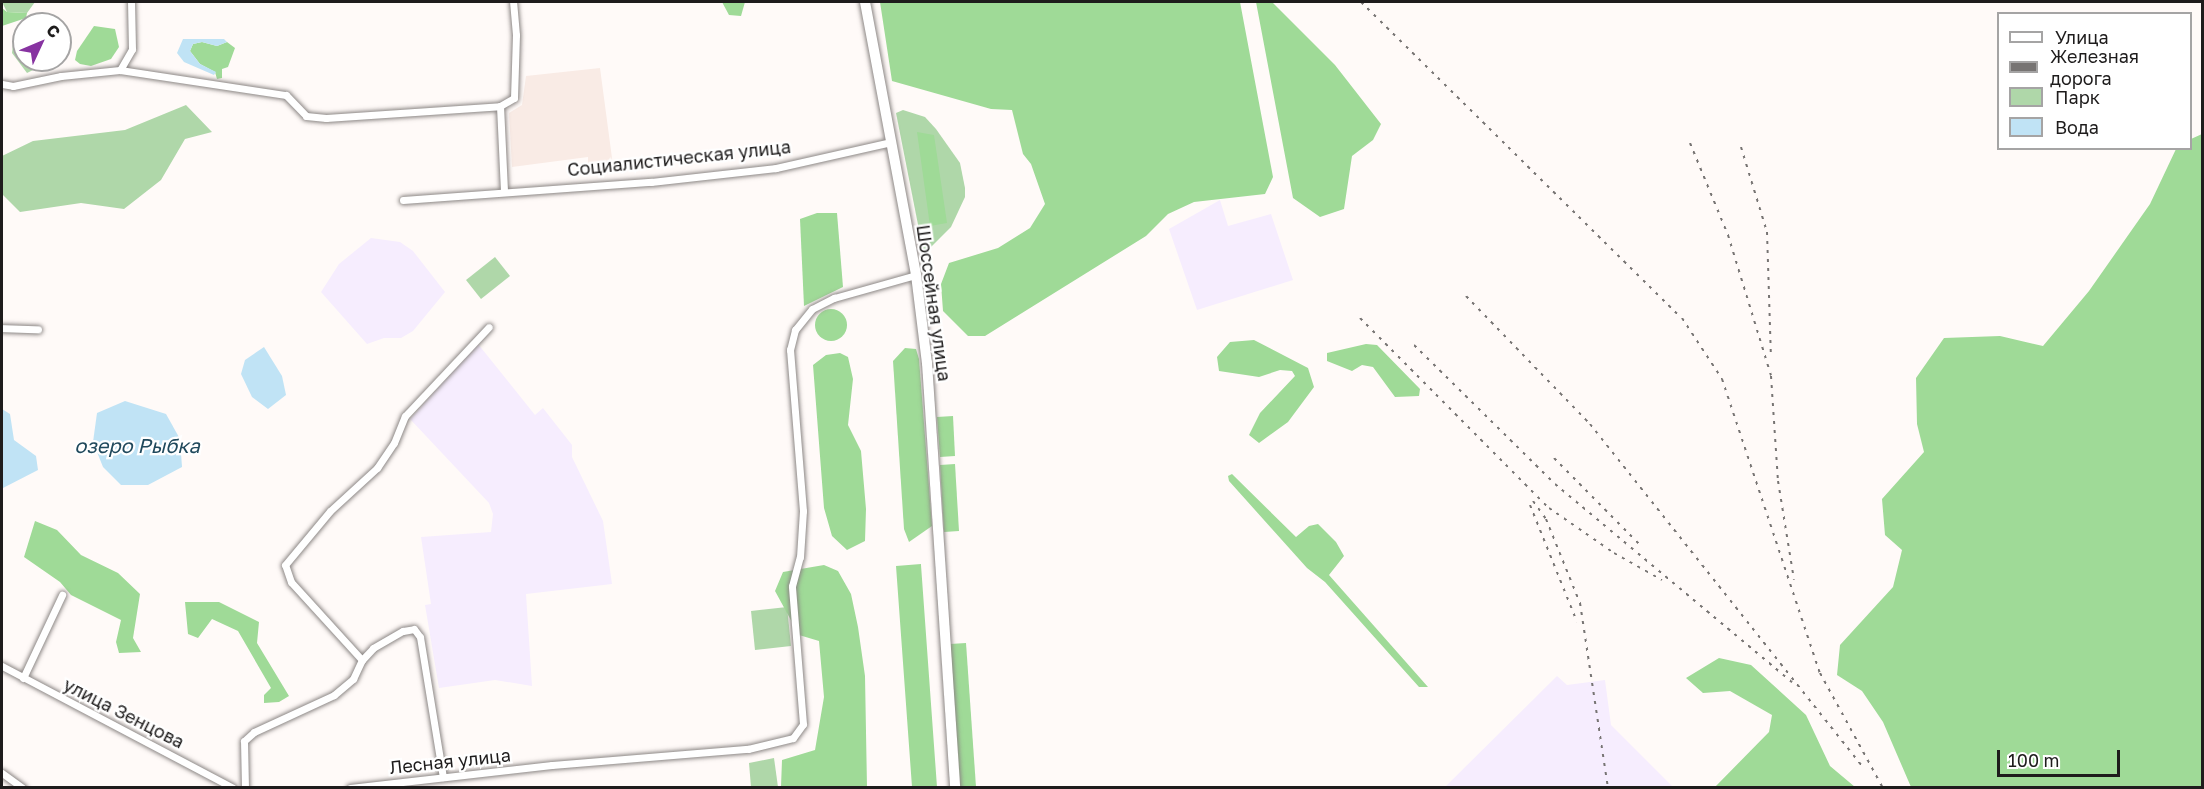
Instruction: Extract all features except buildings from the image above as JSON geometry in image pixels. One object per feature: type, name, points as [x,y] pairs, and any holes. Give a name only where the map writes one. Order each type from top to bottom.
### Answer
[{"type":"street","points":[[120,70],[132,49],[131,2]]},
{"type":"street","points":[[2,84],[13,86],[61,76],[120,70],[286,95],[306,116],[326,118],[500,106],[514,98],[516,34],[513,2]]},
{"type":"street","name":"Шоссейная улица","points":[[865,2],[916,275],[927,363],[955,788]]},
{"type":"street","points":[[500,106],[504,192]]},
{"type":"street","name":"Социалистическая улица","points":[[403,200],[776,168],[891,142]]},
{"type":"street","name":"Лесная улица","points":[[350,788],[552,765],[748,749],[793,738],[803,724],[792,586],[800,557],[803,511],[790,350],[795,330],[812,309],[834,298],[916,275]]},
{"type":"street","points":[[362,660],[291,582],[285,565],[330,511],[377,468],[394,443],[405,416],[489,327]]},
{"type":"street","points":[[2,328],[38,329]]},
{"type":"street","points":[[23,678],[62,595]]},
{"type":"street","points":[[244,788],[244,741],[254,732],[334,695],[353,679],[362,660],[373,648],[403,631],[414,629],[420,637],[443,777]]},
{"type":"street","name":"улица Зенцова","points":[[2,666],[233,788]]},
{"type":"street","points":[[2,773],[24,788]]},
{"type":"shaded area","points":[[600,68],[614,173],[588,174],[588,157],[512,167],[509,113],[522,105],[526,76]]},
{"type":"shaded area","points":[[1220,200],[1228,226],[1271,214],[1293,280],[1197,310],[1169,229]]},
{"type":"shaded area","points":[[371,238],[400,242],[413,251],[445,292],[413,331],[401,338],[384,338],[367,344],[321,292],[339,264]]},
{"type":"shaded area","points":[[478,344],[535,415],[543,408],[572,445],[572,457],[603,521],[612,584],[526,594],[532,686],[495,680],[439,688],[425,605],[431,604],[421,537],[491,532],[493,514],[489,503],[410,419]]},
{"type":"shaded area","points":[[1557,676],[1567,685],[1605,680],[1611,725],[1673,787],[1445,787]]},
{"type":"green space","points":[[2,2],[35,2],[28,12],[7,12]]},
{"type":"green space","points":[[722,2],[745,2],[741,16],[729,15]]},
{"type":"green space","points":[[880,2],[1240,2],[1273,177],[1265,194],[1194,202],[1168,214],[1146,236],[985,336],[968,336],[943,311],[941,284],[949,263],[998,248],[1030,228],[1045,204],[1031,164],[1023,154],[1012,110],[991,109],[892,81]]},
{"type":"green space","points":[[1256,2],[1272,2],[1335,65],[1381,124],[1373,140],[1352,156],[1344,209],[1320,217],[1293,198]]},
{"type":"green space","points":[[2,8],[12,12],[12,23],[2,26]]},
{"type":"green space","points":[[94,26],[115,29],[119,47],[111,59],[91,66],[80,64],[75,60],[77,51]]},
{"type":"green space","points":[[202,42],[217,46],[227,42],[235,48],[228,67],[222,69],[222,78],[217,79],[215,72],[200,64],[190,51],[193,44]]},
{"type":"green space","points":[[186,105],[212,132],[185,139],[161,180],[124,209],[81,203],[20,212],[2,194],[2,156],[33,141],[125,130]]},
{"type":"green space","points":[[903,110],[925,117],[936,129],[960,163],[965,188],[965,197],[951,227],[930,248],[923,250],[896,113]]},
{"type":"green space","points":[[917,132],[934,135],[947,223],[930,226]]},
{"type":"green space","points":[[2202,134],[2202,787],[1911,787],[1883,722],[1862,691],[1837,675],[1840,645],[1893,587],[1902,550],[1885,535],[1882,499],[1924,452],[1917,424],[1916,378],[1944,338],[2000,336],[2043,346],[2089,291],[2150,204],[2176,150],[2192,150],[2192,139]]},
{"type":"green space","points":[[817,213],[837,213],[843,287],[804,306],[800,219]]},
{"type":"green space","points":[[495,257],[510,276],[481,299],[466,280]]},
{"type":"green space","points":[[831,309],[843,313],[847,325],[843,337],[831,341],[819,337],[815,325],[819,313]]},
{"type":"green space","points":[[1254,340],[1308,368],[1314,387],[1288,422],[1259,443],[1249,435],[1260,413],[1295,376],[1292,371],[1280,370],[1259,377],[1219,371],[1217,357],[1230,342]]},
{"type":"green space","points":[[1366,344],[1377,345],[1420,389],[1419,396],[1395,397],[1373,367],[1362,365],[1352,371],[1327,361],[1327,353]]},
{"type":"green space","points":[[905,348],[916,349],[919,359],[932,526],[909,542],[904,529],[893,361]]},
{"type":"green space","points":[[840,353],[848,357],[853,379],[848,425],[861,451],[866,509],[865,541],[847,550],[832,536],[824,508],[813,365],[826,355]]},
{"type":"green space","points":[[953,416],[955,456],[940,457],[937,417]]},
{"type":"green space","points":[[955,464],[959,531],[944,532],[940,465]]},
{"type":"green space","points":[[1232,474],[1296,537],[1309,526],[1318,524],[1336,542],[1344,556],[1329,575],[1428,687],[1419,687],[1325,582],[1307,568],[1229,481],[1228,476]]},
{"type":"green space","points":[[35,521],[57,530],[81,555],[118,573],[140,594],[133,638],[141,652],[119,653],[116,642],[121,620],[71,595],[60,582],[24,557]]},
{"type":"green space","points":[[921,564],[937,787],[912,787],[896,566]]},
{"type":"green space","points":[[824,565],[838,571],[851,594],[858,627],[865,676],[867,787],[781,787],[782,760],[815,750],[824,697],[819,641],[799,635],[775,591],[783,572]]},
{"type":"green space","points":[[185,602],[219,602],[259,622],[257,643],[289,696],[279,702],[264,703],[264,695],[271,688],[238,631],[212,619],[198,638],[188,634]]},
{"type":"green space","points":[[787,607],[791,646],[755,650],[751,611]]},
{"type":"green space","points":[[966,643],[976,787],[960,787],[950,644]]},
{"type":"green space","points":[[1719,658],[1751,665],[1806,715],[1830,766],[1855,787],[1715,787],[1769,732],[1772,715],[1730,691],[1703,693],[1686,678]]},
{"type":"green space","points":[[774,758],[778,787],[751,787],[749,763]]},
{"type":"water","points":[[183,39],[224,39],[227,42],[217,46],[202,42],[193,44],[190,51],[200,64],[216,72],[214,75],[184,62],[177,53]]},
{"type":"water","points":[[264,347],[282,376],[286,395],[268,409],[252,397],[241,374],[245,360]]},
{"type":"water","name":"озеро Рыбка","points":[[125,401],[166,414],[180,439],[182,467],[148,485],[121,485],[103,467],[93,442],[97,413]]},
{"type":"water","points":[[2,409],[10,414],[14,440],[36,456],[38,470],[3,488]]},
{"type":"railway","points":[[1361,2],[1682,318],[1722,379],[1820,673],[1883,788]]},
{"type":"railway","points":[[1690,143],[1728,235],[1771,376],[1778,481],[1794,580]]},
{"type":"railway","points":[[1741,147],[1767,232],[1771,358]]},
{"type":"railway","points":[[1466,296],[1590,424],[1864,768]]},
{"type":"railway","points":[[1360,318],[1549,508],[1614,553],[1662,580]]},
{"type":"railway","points":[[1414,345],[1555,484],[1792,682]]},
{"type":"railway","points":[[1554,458],[1639,544]]},
{"type":"railway","points":[[1533,501],[1546,519],[1580,603],[1608,788]]},
{"type":"railway","points":[[1530,505],[1577,622]]}]
